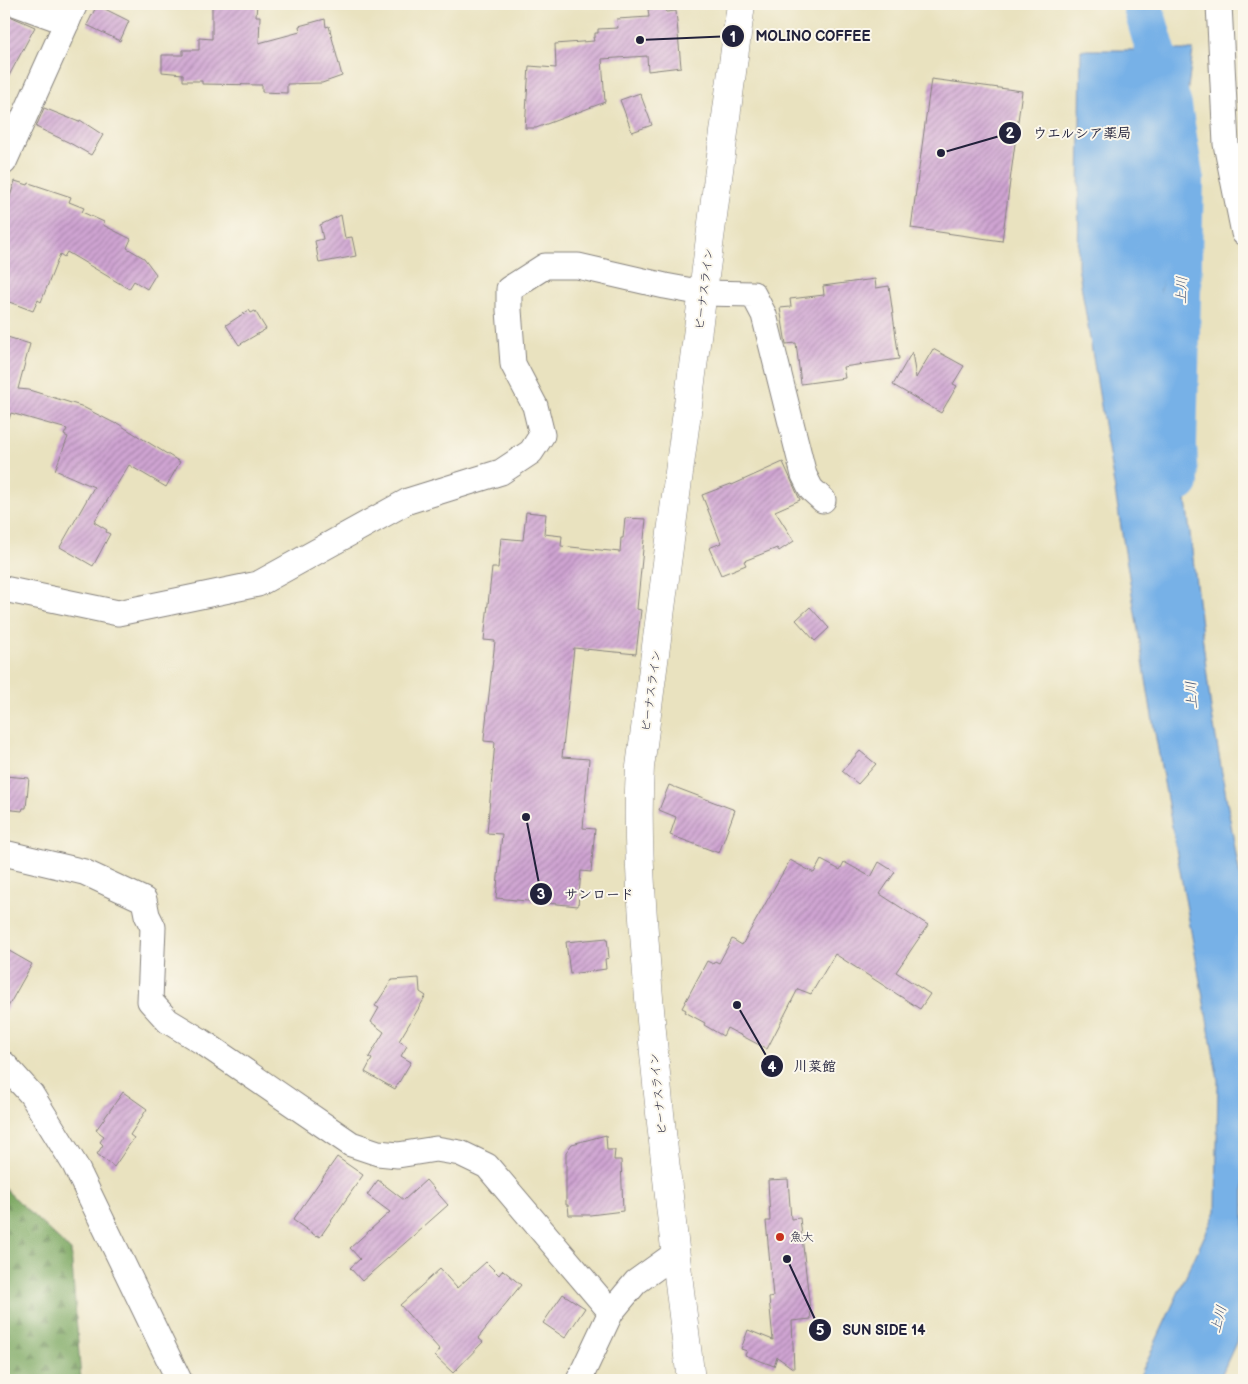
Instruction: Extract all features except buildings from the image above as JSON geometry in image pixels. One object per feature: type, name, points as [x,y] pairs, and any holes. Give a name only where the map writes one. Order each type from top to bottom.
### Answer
[{"type":"main road","name":"ビーナスライン","points":[[691,1380],[675,1254],[652,1039],[639,856],[638,806],[642,758],[740,4]]},
{"type":"street","points":[[4,162],[71,13],[17,4]]},
{"type":"street","points":[[1219,4],[1226,144],[1244,233]]},
{"type":"street","points":[[4,589],[118,612],[258,584],[408,501],[501,472],[531,452],[542,435],[535,406],[513,364],[509,296],[510,289],[545,266],[578,266],[703,293],[753,294],[764,315],[804,475],[811,489],[824,500]]},
{"type":"street","points":[[4,853],[84,872],[144,900],[147,914],[153,927],[150,1000],[168,1021],[351,1144],[378,1153],[398,1155],[436,1149],[460,1153],[487,1166],[611,1312]]},
{"type":"street","points":[[4,1064],[31,1094],[75,1166],[179,1380]]},
{"type":"street","points":[[579,1380],[611,1312],[636,1282],[675,1254]]},
{"type":"green space","points":[[4,1188],[71,1251],[81,1380],[4,1380]]},
{"type":"water","points":[[1081,50],[1193,50],[1161,290],[1211,709],[1244,900],[1244,1325],[1219,1380],[1138,1380],[1216,1211],[1218,1080],[1153,722],[1078,266]]},
{"type":"waterway","name":"上川","points":[[1142,4],[1172,106],[1184,181],[1177,445],[1179,482]]},
{"type":"place","name":"MOLINO COFFEE","points":[[640,40]]},
{"type":"place","name":"ウエルシア薬局","points":[[941,153]]},
{"type":"place","name":"サンロード","points":[[526,817]]},
{"type":"place","name":"川菜館","points":[[737,1005]]},
{"type":"place","name":"魚大","points":[[780,1237]]},
{"type":"place","name":"SUN SIDE 14","points":[[787,1259]]}]
